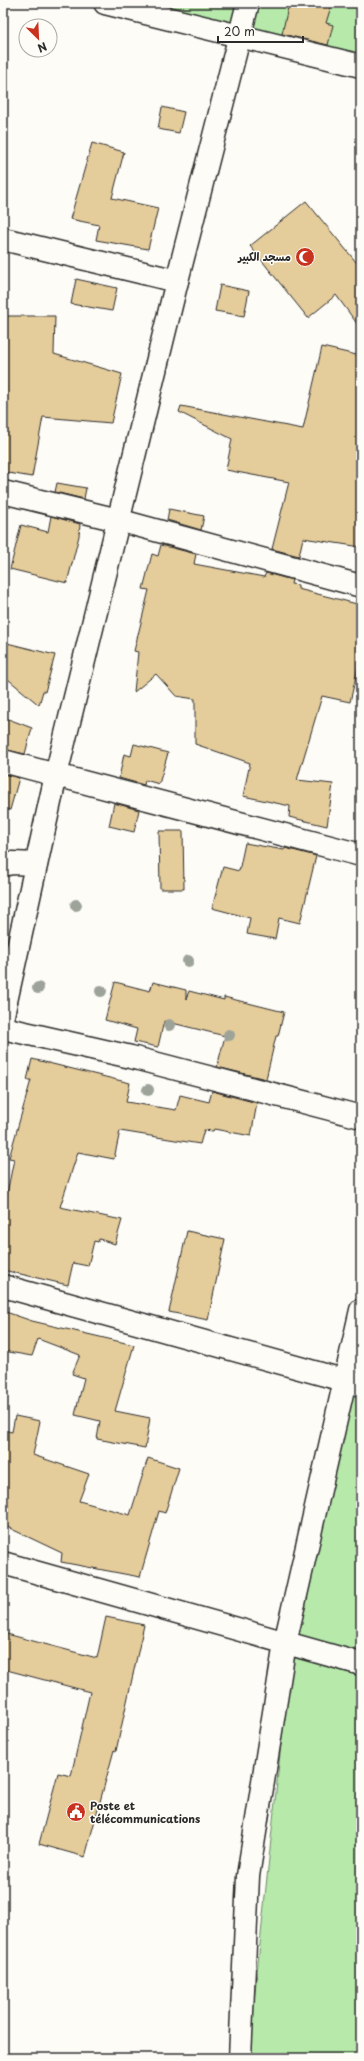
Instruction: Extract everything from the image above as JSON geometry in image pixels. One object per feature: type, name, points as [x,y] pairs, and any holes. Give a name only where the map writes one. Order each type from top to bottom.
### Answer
[{"type":"street","points":[[105,3],[361,66]]},
{"type":"street","points":[[3,1015],[56,775],[238,36],[248,3]]},
{"type":"street","points":[[3,238],[177,282]]},
{"type":"street","points":[[3,492],[118,520],[361,586]]},
{"type":"street","points":[[3,761],[361,855]]},
{"type":"street","points":[[3,865],[12,863],[36,864]]},
{"type":"street","points":[[3,1028],[131,1057],[361,1117]]},
{"type":"street","points":[[3,1286],[353,1383]]},
{"type":"street","points":[[240,2058],[248,1876],[285,1643],[353,1383],[361,1310]]},
{"type":"street","points":[[3,1563],[361,1664]]},
{"type":"green space","points":[[102,3],[361,3],[361,67]]},
{"type":"green space","points":[[361,1315],[361,2058],[248,2058],[296,1602]]},
{"type":"building","points":[[289,3],[332,3],[326,23],[333,25],[328,45],[282,34]]},
{"type":"building","points":[[162,107],[184,112],[179,133],[158,129]]},
{"type":"building","points":[[92,143],[124,152],[112,198],[158,208],[148,249],[96,240],[99,225],[70,219]]},
{"type":"building","name":"مسجد الكبير","points":[[306,201],[361,268],[361,329],[336,295],[308,318],[250,246]]},
{"type":"building","points":[[76,279],[117,288],[112,311],[71,304]]},
{"type":"building","points":[[220,285],[249,291],[244,316],[215,311]]},
{"type":"building","points":[[3,316],[55,316],[54,354],[122,374],[111,423],[43,417],[32,477],[3,472]]},
{"type":"building","points":[[322,347],[361,356],[361,547],[303,538],[299,556],[272,549],[289,482],[226,470],[232,439],[179,412],[181,406],[303,429]]},
{"type":"building","points":[[57,483],[86,488],[84,499],[55,492]]},
{"type":"building","points":[[169,509],[204,516],[201,530],[167,520]]},
{"type":"building","points":[[51,516],[80,524],[79,536],[67,583],[10,569],[21,525],[48,532]]},
{"type":"building","points":[[161,545],[196,554],[194,564],[264,577],[266,573],[292,580],[291,584],[298,585],[298,589],[361,605],[361,654],[350,702],[322,696],[297,780],[333,784],[327,826],[289,817],[290,806],[243,796],[250,763],[195,744],[195,699],[176,696],[156,674],[134,692],[138,652],[134,651],[149,590],[143,589],[152,554],[158,556]]},
{"type":"building","points":[[7,643],[55,655],[45,692],[43,691],[39,705],[3,675],[3,658]]},
{"type":"building","points":[[3,717],[32,728],[25,754],[3,749]]},
{"type":"building","points":[[134,744],[168,753],[159,784],[145,780],[144,785],[119,778],[124,754],[131,756]]},
{"type":"building","points":[[3,774],[19,778],[10,810],[3,809]]},
{"type":"building","points":[[114,803],[139,810],[134,832],[109,826]]},
{"type":"building","points":[[159,831],[183,831],[184,889],[160,889]]},
{"type":"building","points":[[245,843],[284,850],[285,848],[316,856],[300,923],[279,918],[275,939],[247,934],[250,918],[212,908],[223,867],[239,871]]},
{"type":"building","points":[[115,982],[150,991],[153,982],[186,990],[186,999],[189,991],[224,1000],[224,997],[284,1012],[278,1036],[276,1036],[266,1079],[217,1067],[225,1036],[164,1021],[158,1047],[134,1042],[137,1029],[105,1020]]},
{"type":"building","points":[[32,1059],[130,1083],[126,1102],[176,1110],[180,1095],[209,1102],[212,1091],[257,1103],[251,1136],[214,1129],[213,1131],[204,1130],[200,1144],[120,1131],[114,1159],[78,1152],[60,1207],[122,1220],[115,1244],[99,1239],[98,1242],[94,1241],[88,1266],[73,1263],[68,1285],[3,1270],[3,1213],[14,1159],[9,1158],[31,1080],[27,1080]]},
{"type":"building","points":[[187,1231],[225,1239],[208,1320],[169,1312]]},
{"type":"building","points":[[3,1311],[32,1321],[134,1345],[115,1411],[150,1418],[145,1448],[97,1439],[100,1421],[75,1415],[84,1378],[72,1374],[80,1355],[38,1339],[32,1356],[3,1351]]},
{"type":"building","points":[[15,1416],[40,1421],[33,1455],[89,1474],[79,1501],[130,1515],[148,1458],[179,1468],[165,1513],[159,1511],[140,1577],[61,1562],[62,1553],[3,1525],[3,1430],[12,1432]]},
{"type":"building","points":[[106,1617],[144,1625],[116,1751],[114,1750],[85,1857],[39,1844],[58,1773],[71,1776],[90,1692],[3,1669],[3,1633],[97,1658]]},
{"type":"place","name":"مسجد الكبير","points":[[305,257]]},
{"type":"place","name":"Poste et télécommunications","points":[[76,1812]]}]
